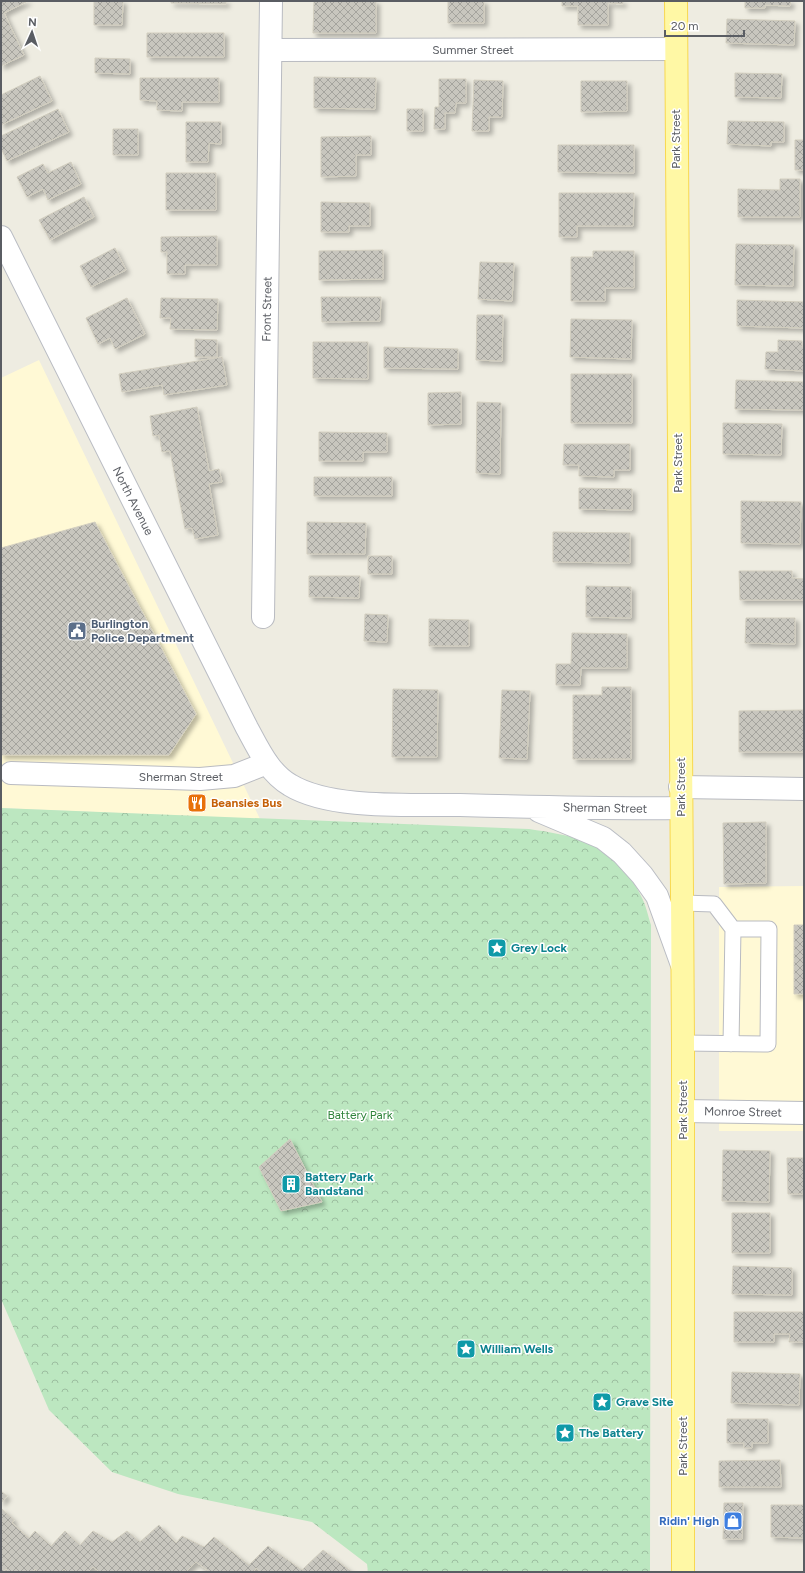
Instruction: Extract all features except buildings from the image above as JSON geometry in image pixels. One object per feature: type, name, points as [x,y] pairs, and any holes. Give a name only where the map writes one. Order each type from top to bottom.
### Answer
[{"type":"main road","name":"Park Street","points":[[676,1],[683,1043],[683,1572]]},
{"type":"street","name":"Front Street","points":[[263,617],[271,1]]},
{"type":"street","name":"Summer Street","points":[[271,50],[676,49]]},
{"type":"street","name":"North Avenue","points":[[1,237],[243,721],[267,763]]},
{"type":"street","name":"Sherman Street","points":[[11,773],[200,779],[234,776],[267,763],[289,785],[312,795],[330,800],[365,803],[529,807],[804,789]]},
{"type":"street","name":"Sherman Street","points":[[529,807],[603,838],[622,853],[642,875],[657,896],[682,967]]},
{"type":"street","name":"Monroe Street","points":[[683,1111],[804,1113]]},
{"type":"lane","points":[[682,903],[714,904],[733,929],[731,1044]]},
{"type":"lane","points":[[683,1043],[768,1044],[769,929],[733,929]]},
{"type":"shaded area","points":[[39,360],[260,819],[1,808],[1,378]]},
{"type":"shaded area","points":[[804,886],[804,1131],[719,1131],[719,887]]},
{"type":"green space","name":"Battery Park","points":[[1,808],[529,829],[582,840],[605,852],[620,865],[643,899],[651,925],[650,1572],[368,1572],[367,1564],[312,1522],[178,1494],[112,1472],[49,1410],[1,1299]]},
{"type":"place","name":"Burlington Police Department","points":[[77,631]]},
{"type":"place","name":"Beansies Bus","points":[[197,803]]},
{"type":"place","name":"Grey Lock","points":[[497,948]]},
{"type":"place","name":"Battery Park Bandstand","points":[[291,1184]]},
{"type":"place","name":"William Wells","points":[[466,1349]]},
{"type":"place","name":"Grave Site","points":[[602,1402]]},
{"type":"place","name":"The Battery","points":[[565,1433]]},
{"type":"place","name":"Ridin' High","points":[[733,1521]]}]
